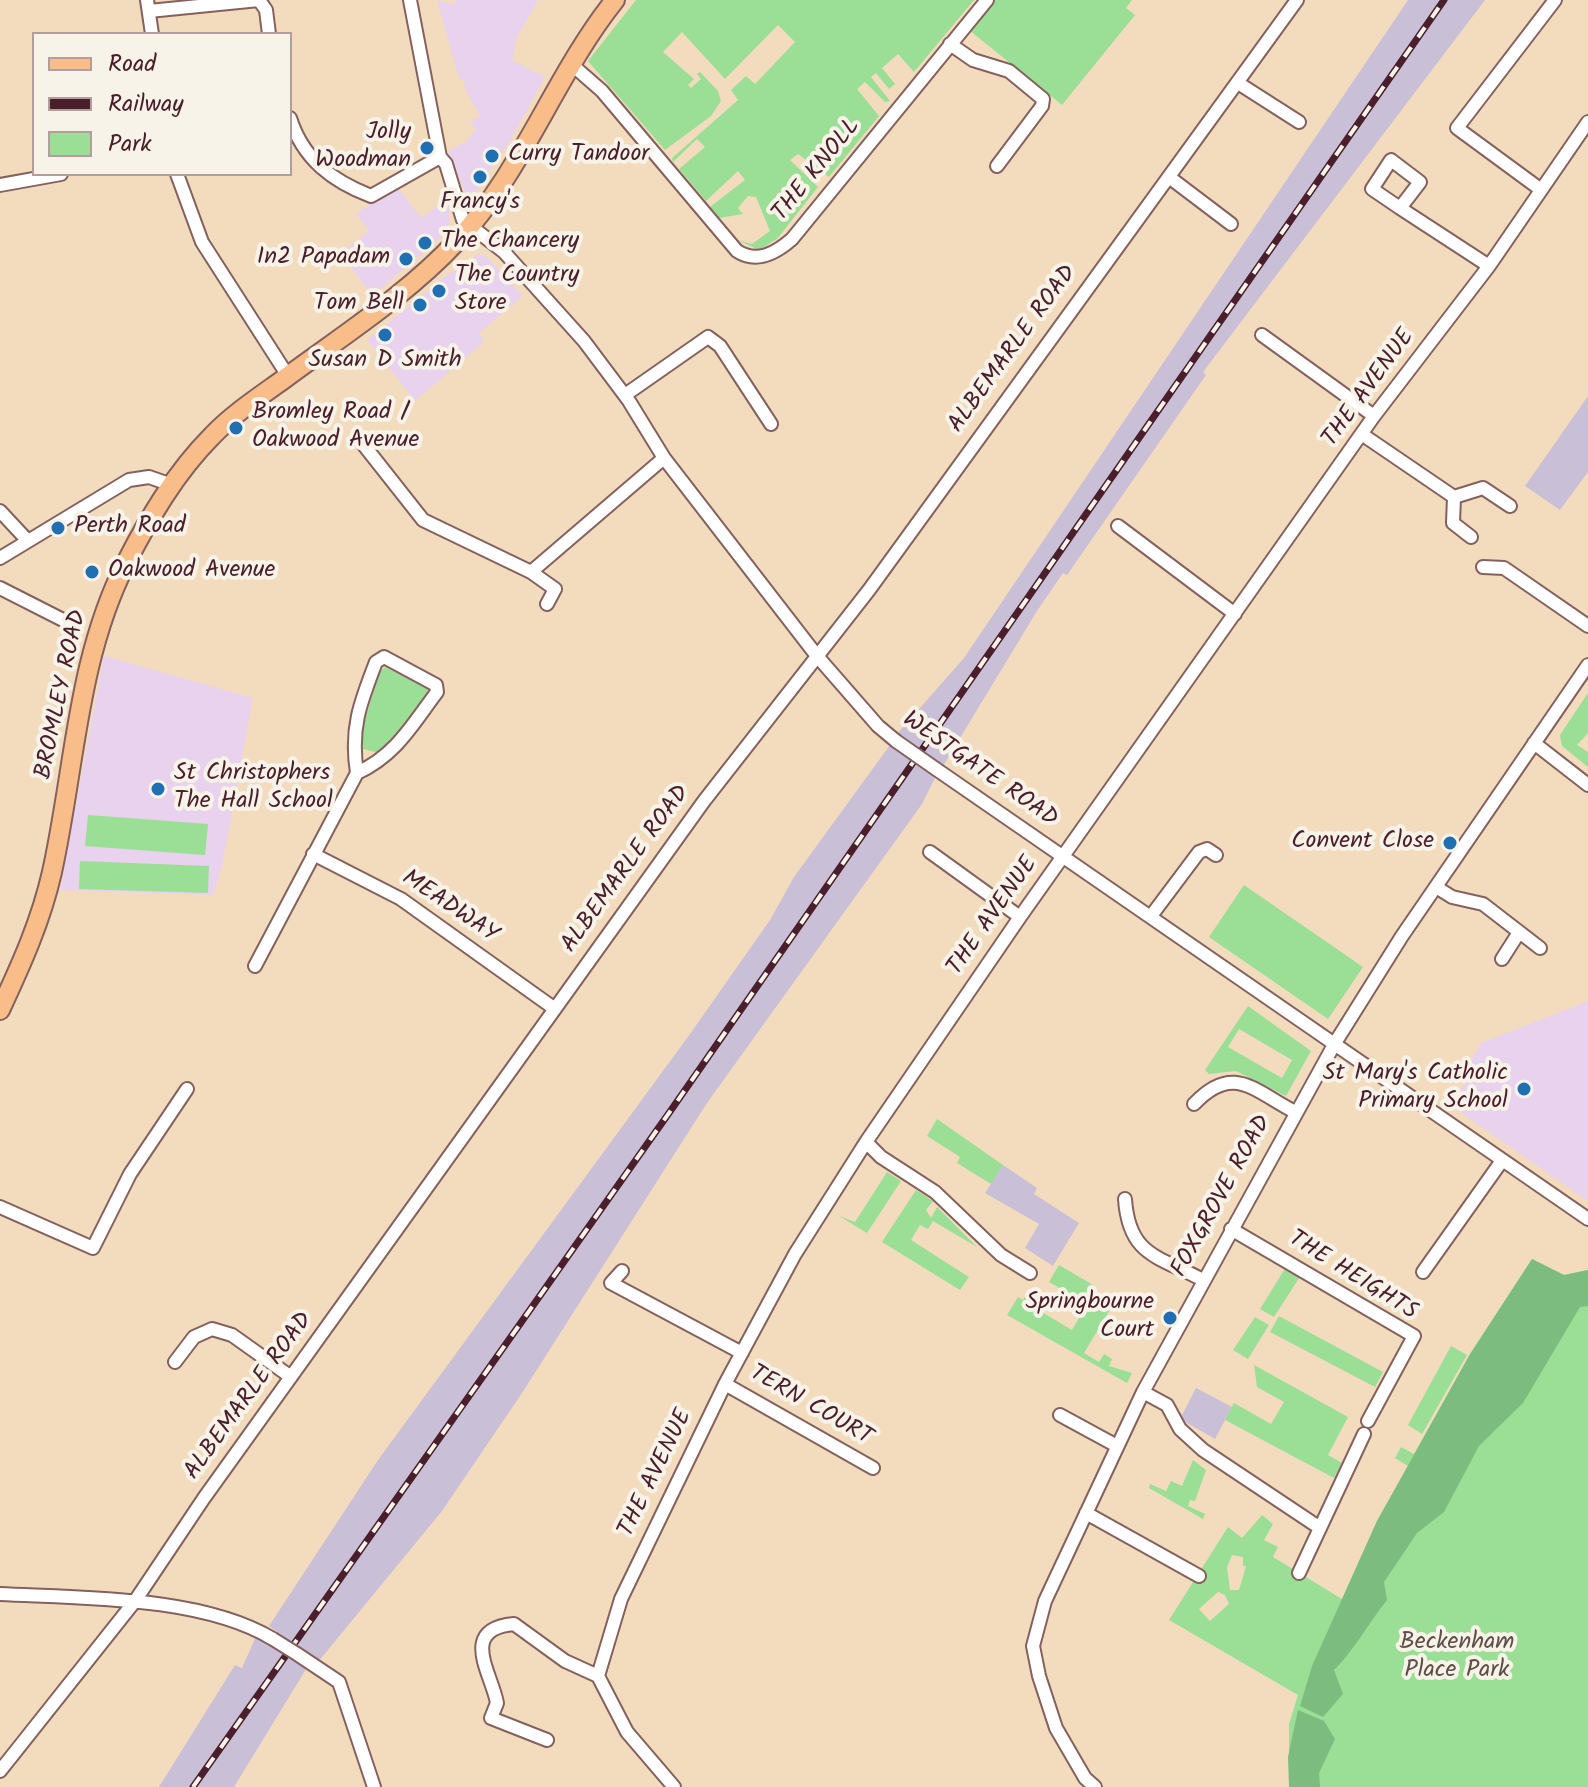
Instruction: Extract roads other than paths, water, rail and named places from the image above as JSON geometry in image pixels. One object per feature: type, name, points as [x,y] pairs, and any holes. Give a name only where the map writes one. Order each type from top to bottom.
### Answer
[{"type":"main road","name":"BROMLEY ROAD","points":[[0,1010],[43,907],[82,697],[102,618],[129,557],[172,485],[220,427],[409,284],[471,226],[532,132],[570,63],[615,0]]},
{"type":"street","points":[[152,32],[148,6],[259,0],[266,10],[269,32]]},
{"type":"street","points":[[410,0],[440,157],[446,164],[463,220],[471,226]]},
{"type":"street","name":"THE KNOLL","points":[[570,63],[602,91],[737,251],[754,258],[773,253],[792,239],[987,0]]},
{"type":"street","name":"ALBEMARLE ROAD","points":[[0,1771],[135,1601],[291,1377],[704,801],[869,590],[1297,0]]},
{"type":"street","points":[[1540,189],[1457,128],[1555,0]]},
{"type":"street","points":[[950,44],[973,60],[1009,71],[1043,99],[1042,106],[997,166]]},
{"type":"street","points":[[1238,83],[1299,122]]},
{"type":"street","points":[[292,122],[304,149],[316,165],[371,196],[440,157]]},
{"type":"street","name":"THE AVENUE","points":[[598,1676],[621,1599],[725,1384],[795,1254],[866,1142],[1020,917],[1374,416],[1489,266],[1588,122]]},
{"type":"street","points":[[0,185],[50,176]]},
{"type":"street","points":[[178,176],[202,242],[288,376]]},
{"type":"street","points":[[1169,177],[1231,224]]},
{"type":"street","points":[[1400,208],[1489,266]]},
{"type":"street","name":"WESTGATE ROAD","points":[[471,226],[504,252],[584,341],[625,395],[664,458],[817,656],[878,726],[1501,1162],[1588,1219]]},
{"type":"street","points":[[1262,335],[1374,416]]},
{"type":"street","points":[[625,395],[708,337],[720,346],[771,424]]},
{"type":"street","points":[[1363,435],[1454,497]]},
{"type":"street","points":[[363,444],[423,520],[531,572],[555,589],[547,604]]},
{"type":"street","points":[[531,572],[664,458]]},
{"type":"street","points":[[0,558],[129,480],[149,477],[172,485]]},
{"type":"street","points":[[1454,497],[1483,488],[1510,506]]},
{"type":"street","points":[[1454,497],[1453,523],[1471,537]]},
{"type":"street","points":[[0,511],[28,541]]},
{"type":"street","points":[[1118,526],[1235,614]]},
{"type":"street","points":[[1483,567],[1504,568],[1588,626]]},
{"type":"street","points":[[0,588],[65,621]]},
{"type":"street","points":[[255,966],[357,773],[352,741],[354,726],[376,662],[384,657],[436,685],[437,692],[393,751],[382,762],[357,773]]},
{"type":"street","name":"FOXGROVE ROAD","points":[[1095,1787],[1085,1778],[1056,1728],[1039,1676],[1033,1646],[1045,1601],[1143,1392],[1335,1043],[1436,887],[1588,665]]},
{"type":"street","points":[[1534,743],[1588,785]]},
{"type":"street","points":[[1151,916],[1199,852],[1207,849],[1216,855]]},
{"type":"street","points":[[930,852],[1020,917]]},
{"type":"street","name":"MEADWAY","points":[[313,854],[401,899],[555,1009]]},
{"type":"street","points":[[1436,887],[1452,897],[1483,904],[1540,948]]},
{"type":"street","points":[[1502,959],[1518,934]]},
{"type":"street","points":[[1194,1104],[1210,1087],[1223,1081],[1235,1081],[1295,1112]]},
{"type":"street","points":[[0,1207],[93,1248],[130,1174],[187,1089]]},
{"type":"street","points":[[866,1142],[881,1157],[935,1192],[1001,1255],[1030,1273]]},
{"type":"street","points":[[1423,1272],[1501,1162]]},
{"type":"street","points":[[1125,1199],[1126,1222],[1138,1245],[1203,1280]]},
{"type":"street","name":"THE HEIGHTS","points":[[1231,1229],[1414,1336],[1366,1428],[1299,1573]]},
{"type":"street","points":[[622,1271],[611,1283],[742,1353]]},
{"type":"street","points":[[175,1362],[194,1337],[212,1329],[222,1330],[291,1377]]},
{"type":"street","name":"TERN COURT","points":[[725,1384],[873,1468]]},
{"type":"street","points":[[1143,1392],[1167,1405],[1180,1429],[1203,1450],[1320,1528]]},
{"type":"street","points":[[1060,1415],[1117,1446]]},
{"type":"street","points":[[1086,1513],[1199,1576]]},
{"type":"street","points":[[0,1594],[135,1601],[249,1624],[339,1682],[374,1787]]},
{"type":"street","points":[[547,1740],[491,1718],[497,1703],[482,1662],[485,1638],[495,1628],[514,1624],[565,1661],[598,1676],[627,1732],[674,1787]]},
{"type":"railway","points":[[193,1787],[669,1113],[1444,0]]},
{"type":"place","name":"Jolly Woodman","points":[[427,148]]},
{"type":"place","name":"Curry Tandoor","points":[[492,156]]},
{"type":"place","name":"Francy's","points":[[480,177]]},
{"type":"place","name":"The Chancery","points":[[425,243]]},
{"type":"place","name":"In2 Papadam","points":[[406,259]]},
{"type":"place","name":"The Country Store","points":[[439,291]]},
{"type":"place","name":"Tom Bell","points":[[420,305]]},
{"type":"place","name":"Susan D Smith","points":[[385,335]]},
{"type":"place","name":"Bromley Road / Oakwood Avenue","points":[[236,428]]},
{"type":"place","name":"Perth Road","points":[[58,528]]},
{"type":"place","name":"Oakwood Avenue","points":[[92,572]]},
{"type":"place","name":"St Christophers The Hall School","points":[[158,789]]},
{"type":"place","name":"Convent Close","points":[[1450,843]]},
{"type":"place","name":"St Mary's Catholic Primary School","points":[[1524,1089]]},
{"type":"place","name":"Springbourne Court","points":[[1170,1318]]},
{"type":"park label","name":"Beckenham Place Park","points":[[1457,1658]]}]
